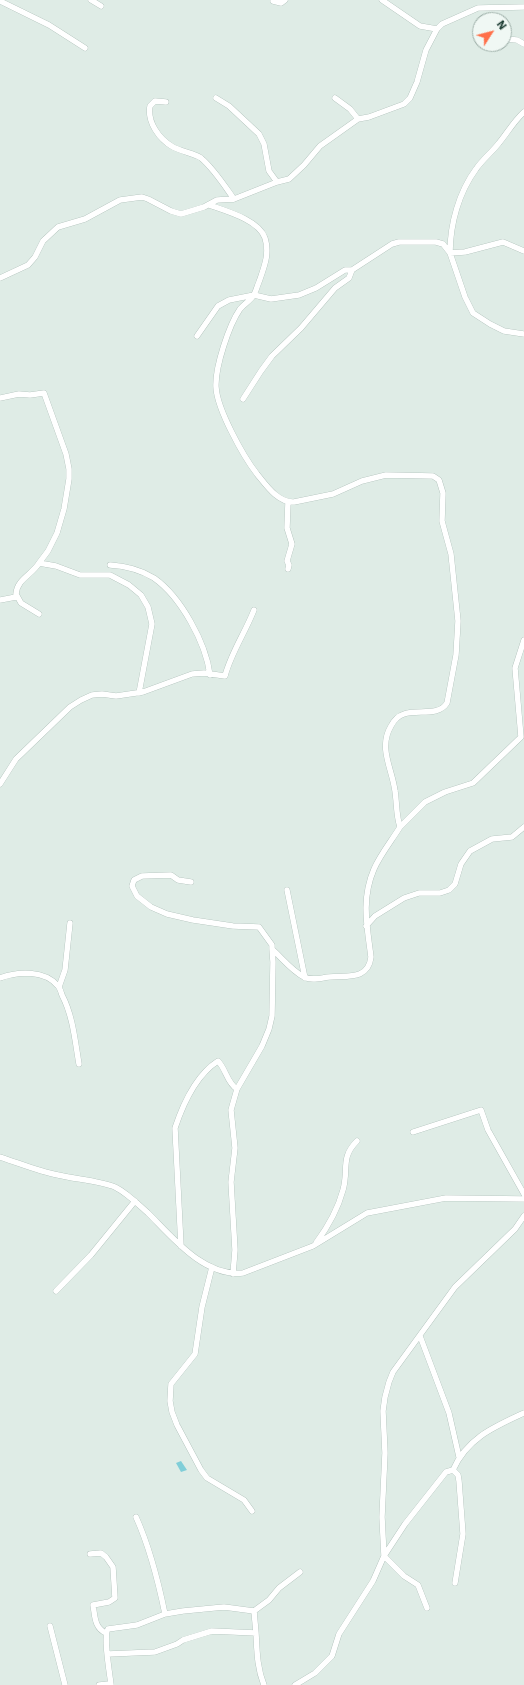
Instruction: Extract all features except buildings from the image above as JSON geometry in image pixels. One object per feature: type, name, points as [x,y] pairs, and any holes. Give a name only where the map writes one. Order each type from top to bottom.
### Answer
[{"type":"street","points":[[91,0],[101,6]]},
{"type":"street","points":[[273,1],[281,3],[285,0]]},
{"type":"street","points":[[382,0],[420,26],[437,29]]},
{"type":"street","points":[[0,1],[49,25],[85,48]]},
{"type":"street","points":[[0,278],[28,265],[35,257],[43,241],[58,227],[79,222],[120,200],[142,197],[170,211],[181,214],[217,200],[234,199],[277,182],[289,179],[296,174],[320,146],[358,119],[370,117],[390,110],[404,104],[410,98],[417,82],[426,50],[437,29],[442,24],[478,8],[524,7]]},
{"type":"street","points":[[512,40],[518,40],[524,44]]},
{"type":"street","points":[[216,98],[229,106],[259,134],[264,144],[269,171],[277,182]]},
{"type":"street","points":[[335,98],[350,109],[358,119]]},
{"type":"street","points":[[166,102],[155,101],[150,106],[150,120],[158,133],[172,147],[200,157],[218,177],[234,199]]},
{"type":"street","points":[[450,253],[452,223],[470,179],[477,167],[504,138],[510,126],[524,112]]},
{"type":"street","points":[[209,204],[256,225],[265,237],[267,258],[264,268],[254,296],[240,309],[226,340],[217,377],[218,400],[242,450],[256,472],[276,495],[288,502],[333,494],[362,481],[386,475],[433,476],[442,484],[442,521],[450,554],[458,616],[456,654],[449,698],[445,707],[437,710],[404,714],[395,720],[386,739],[385,753],[394,784],[397,805],[396,814],[400,827]]},
{"type":"street","points":[[197,336],[218,306],[230,300],[254,296],[271,299],[299,295],[316,288],[345,270],[352,270],[387,246],[399,242],[436,242],[443,244],[450,253],[465,296],[473,313],[504,331],[524,334]]},
{"type":"street","points":[[450,253],[465,252],[503,242],[524,251]]},
{"type":"street","points":[[243,399],[261,370],[272,356],[301,328],[336,288],[349,278],[352,270]]},
{"type":"street","points":[[0,398],[19,394],[30,395],[44,393],[68,461],[69,479],[62,517],[50,548],[33,572],[18,585],[16,591],[16,597],[21,603],[39,614]]},
{"type":"street","points":[[288,502],[287,528],[292,544],[287,561],[288,569]]},
{"type":"street","points":[[39,563],[56,566],[80,575],[110,574],[123,581],[141,595],[148,607],[152,624],[139,693]]},
{"type":"street","points":[[110,565],[126,566],[140,571],[154,579],[171,595],[194,628],[206,657],[210,675]]},
{"type":"street","points":[[0,600],[16,597]]},
{"type":"street","points":[[0,784],[16,760],[70,707],[80,700],[92,695],[102,694],[116,696],[139,693],[192,674],[204,673],[225,676],[229,662],[254,610]]},
{"type":"street","points":[[272,948],[296,972],[305,978],[317,980],[328,977],[356,976],[363,972],[370,963],[371,957],[366,926],[366,906],[372,875],[378,861],[400,827],[425,802],[445,792],[473,783],[521,737],[515,668],[524,640]]},
{"type":"street","points":[[366,926],[375,916],[404,898],[419,893],[440,893],[449,890],[455,884],[461,864],[470,851],[492,839],[512,837],[524,827]]},
{"type":"street","points":[[191,882],[178,880],[171,875],[142,876],[134,880],[132,886],[143,902],[167,914],[184,919],[233,926],[259,927],[272,945],[272,1016],[269,1029],[262,1046],[237,1089],[231,1115],[235,1148],[231,1182],[235,1250],[233,1274]]},
{"type":"street","points":[[287,890],[305,978]]},
{"type":"street","points":[[59,987],[65,970],[70,923]]},
{"type":"street","points":[[0,978],[25,972],[37,974],[48,979],[59,987],[70,1014],[79,1064]]},
{"type":"street","points":[[182,1246],[176,1128],[181,1112],[192,1091],[210,1066],[218,1061],[223,1066],[233,1086],[237,1089]]},
{"type":"street","points":[[413,1132],[481,1110],[488,1130],[524,1194]]},
{"type":"street","points":[[314,1246],[325,1230],[340,1200],[344,1183],[345,1158],[349,1149],[356,1141]]},
{"type":"street","points":[[0,1157],[57,1175],[115,1187],[135,1200],[182,1246],[212,1267],[233,1274],[243,1273],[314,1246],[367,1213],[446,1198],[524,1200]]},
{"type":"street","points":[[56,1291],[91,1255],[135,1200]]},
{"type":"street","points":[[427,1608],[418,1585],[404,1576],[384,1556],[382,1517],[385,1453],[383,1426],[385,1397],[393,1372],[455,1287],[515,1229],[524,1216]]},
{"type":"street","points":[[212,1267],[202,1307],[195,1354],[171,1384],[171,1407],[177,1425],[191,1453],[207,1478],[244,1500],[252,1511]]},
{"type":"street","points":[[420,1336],[449,1413],[459,1457]]},
{"type":"street","points":[[296,1685],[315,1673],[332,1656],[339,1634],[373,1581],[384,1556],[405,1524],[446,1472],[453,1470],[459,1457],[476,1438],[499,1424],[524,1413]]},
{"type":"street","points":[[453,1470],[456,1472],[459,1480],[463,1534],[456,1583]]},
{"type":"street","points":[[136,1517],[147,1541],[152,1557],[165,1614]]},
{"type":"street","points":[[90,1554],[101,1553],[108,1559],[114,1568],[115,1598],[109,1602],[93,1605],[96,1624],[100,1630],[106,1633]]},
{"type":"street","points":[[99,1685],[111,1684],[106,1633],[108,1629],[137,1625],[165,1614],[183,1611],[224,1607],[254,1611],[269,1600],[279,1588],[300,1572]]},
{"type":"street","points":[[254,1611],[258,1662],[260,1676],[264,1685]]},
{"type":"street","points":[[50,1626],[65,1685]]},
{"type":"street","points":[[108,1654],[155,1652],[177,1644],[183,1640],[212,1631],[256,1633]]},
{"type":"water","points":[[181,1461],[187,1470],[181,1472],[176,1463]]}]
